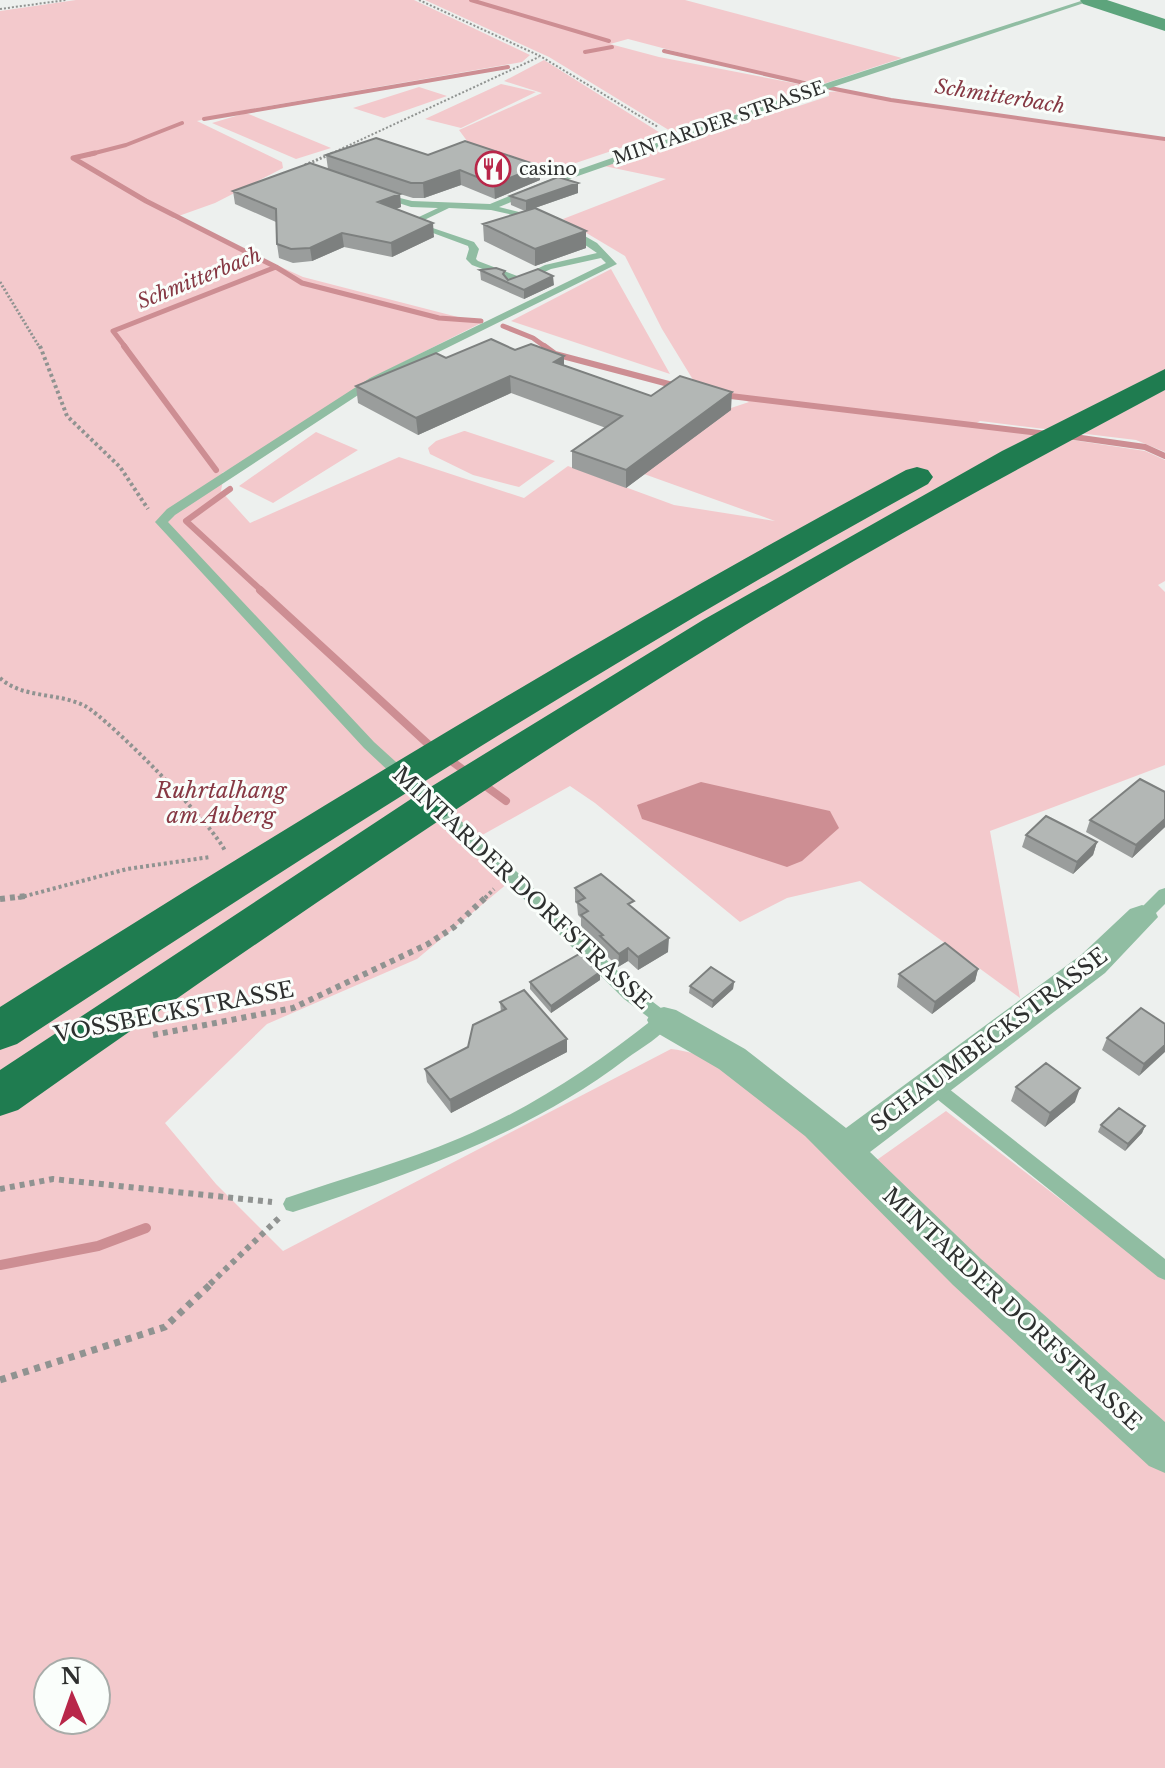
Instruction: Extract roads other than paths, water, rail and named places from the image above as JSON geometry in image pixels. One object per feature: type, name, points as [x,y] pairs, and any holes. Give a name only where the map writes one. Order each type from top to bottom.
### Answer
[{"type":"highway","points":[[0,1031],[352,806],[616,646],[879,497],[1165,351]]},
{"type":"highway","points":[[0,1096],[391,832],[664,660],[912,513],[1165,378]]},
{"type":"main road","name":"MINTARDER STRASSE","points":[[1089,0],[1165,25]]},
{"type":"street","name":"SCHAUMBECKSTRASSE","points":[[845,1150],[1093,964],[1154,906]]},
{"type":"street","name":"MINTARDER DORFSTRASSE","points":[[664,1020],[732,1059],[818,1125],[967,1272],[1165,1451]]},
{"type":"lane","name":"MINTARDER STRASSE","points":[[491,207],[676,138],[1089,0]]},
{"type":"lane","points":[[370,190],[411,204],[491,207],[542,220]]},
{"type":"lane","points":[[451,206],[410,223],[471,244],[474,249],[471,259],[475,263],[515,282],[548,267],[605,254]]},
{"type":"lane","points":[[562,227],[605,254]]},
{"type":"lane","name":"MINTARDER DORFSTRASSE","points":[[605,254],[612,264],[374,380],[171,512],[161,522],[369,745],[509,874],[613,978],[664,1020]]},
{"type":"lane","points":[[293,1204],[441,1154],[546,1103],[614,1061],[664,1020]]},
{"type":"lane","points":[[933,1086],[1165,1271]]},
{"type":"waterway","name":"Schmitterbach","points":[[471,0],[609,41]]},
{"type":"waterway","name":"Schmitterbach","points":[[585,52],[612,47]]},
{"type":"waterway","points":[[664,51],[813,85]]},
{"type":"waterway","name":"Schmitterbach","points":[[204,119],[508,67]]},
{"type":"waterway","name":"Schmitterbach","points":[[830,88],[891,100],[1165,139]]},
{"type":"waterway","name":"Schmitterbach","points":[[93,153],[126,145],[182,123]]},
{"type":"waterway","name":"Schmitterbach","points":[[87,155],[93,153]]},
{"type":"waterway","name":"Schmitterbach","points":[[93,153],[73,158],[146,201],[276,267]]},
{"type":"waterway","name":"Schmitterbach","points":[[126,348],[113,331],[276,267]]},
{"type":"waterway","points":[[276,267],[302,283],[439,318],[481,321]]},
{"type":"waterway","points":[[503,326],[533,338],[547,348]]},
{"type":"waterway","name":"Schmitterbach","points":[[124,346],[216,470]]},
{"type":"waterway","points":[[544,346],[555,354],[680,387]]},
{"type":"waterway","points":[[722,395],[1048,434]]},
{"type":"waterway","points":[[1067,436],[1145,447],[1165,456]]},
{"type":"waterway","name":"Schmitterbach","points":[[230,489],[186,521],[263,592]]},
{"type":"waterway","name":"Schmitterbach","points":[[260,590],[428,744],[506,801]]},
{"type":"waterway","name":"Schmitterbach","points":[[0,1265],[98,1246],[146,1228]]},
{"type":"place","name":"casino","points":[[493,169]]},
{"type":"park label","name":"Ruhrtalhang am Auberg","points":[[221,802]]}]
